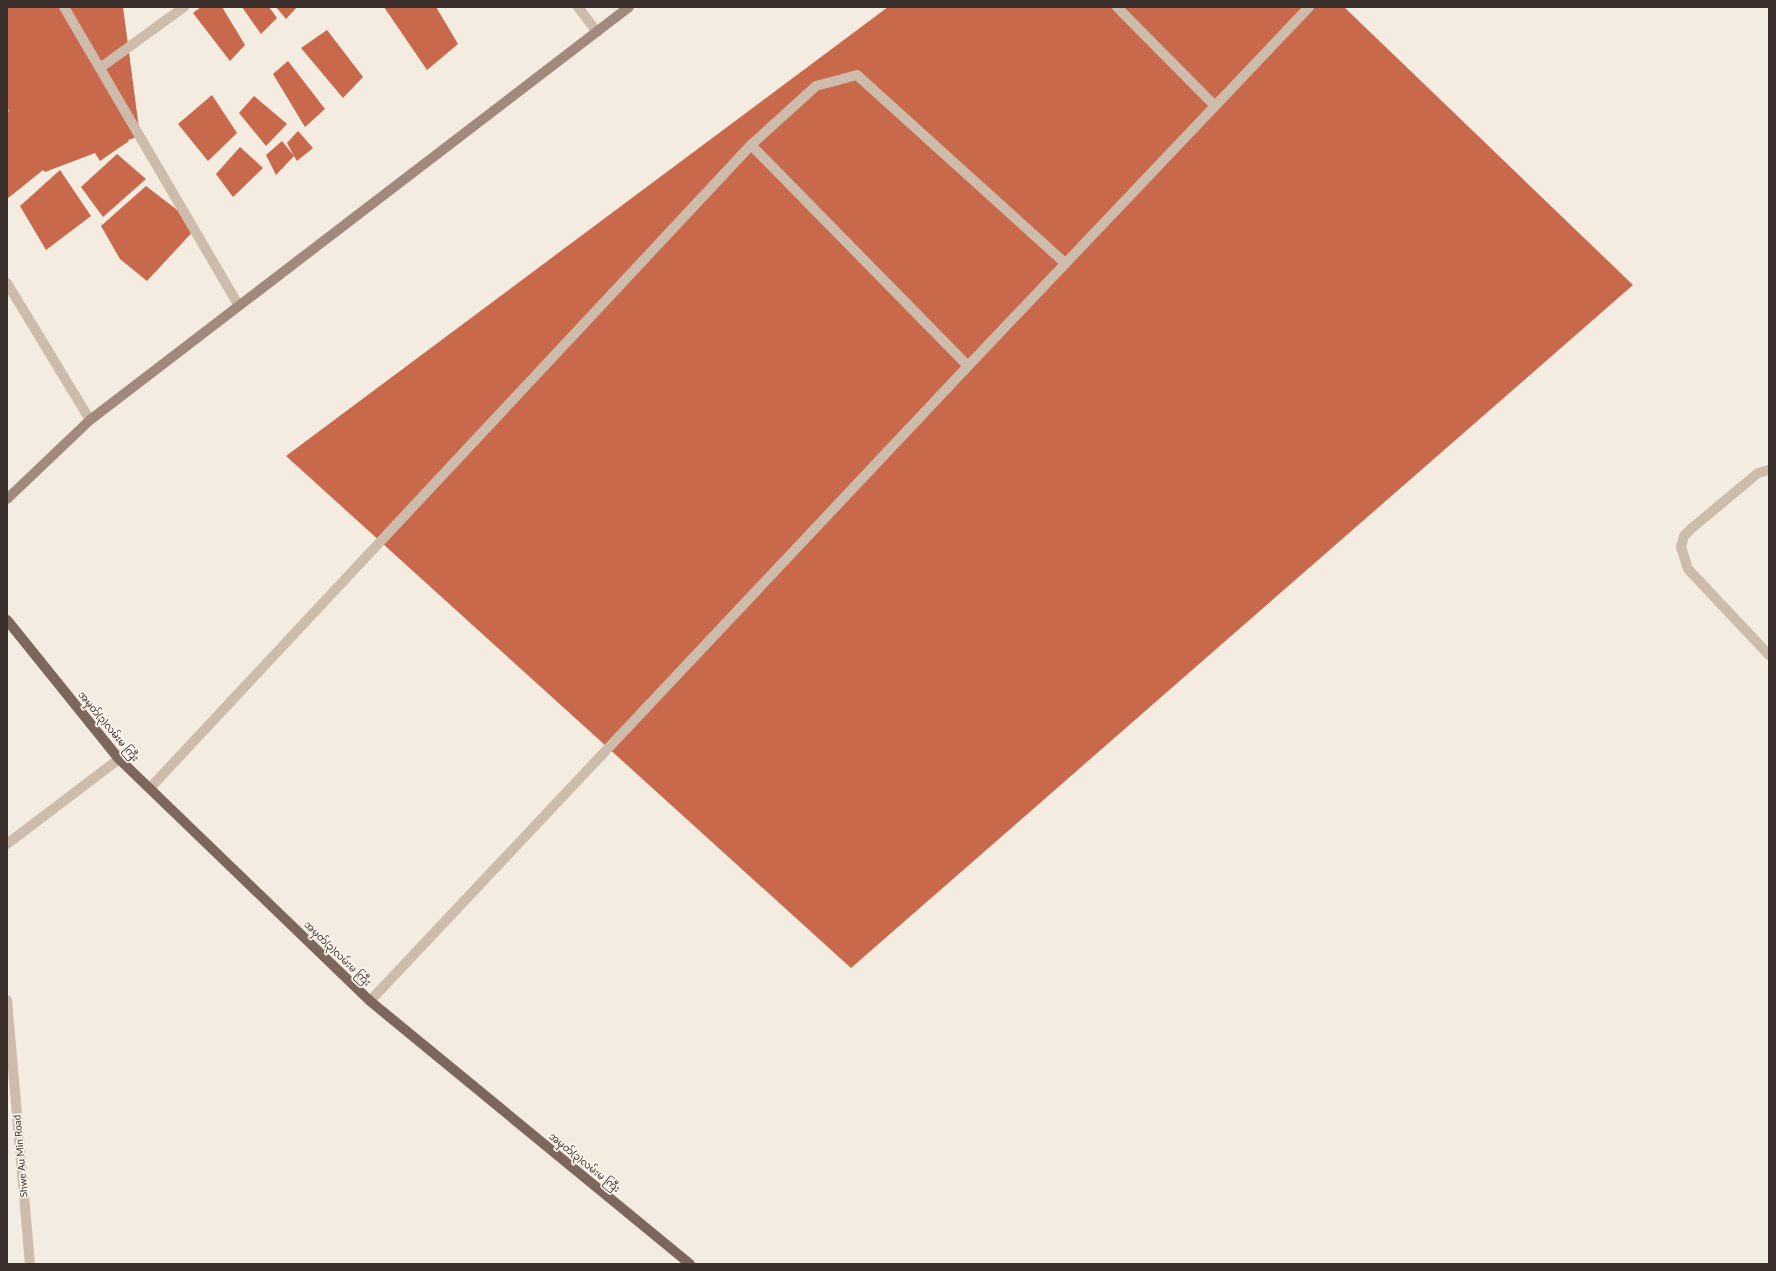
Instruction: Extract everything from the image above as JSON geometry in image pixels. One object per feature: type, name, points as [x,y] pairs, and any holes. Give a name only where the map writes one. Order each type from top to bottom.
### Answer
[{"type":"main road","name":"အမှတ်(၃)လမ်းမ ကြီး","points":[[7,620],[119,759],[370,1001],[690,1264]]},
{"type":"street","points":[[64,7],[239,306]]},
{"type":"street","points":[[100,68],[184,7]]},
{"type":"street","points":[[578,7],[597,32]]},
{"type":"street","points":[[7,499],[90,420],[629,7]]},
{"type":"street","points":[[1117,7],[1215,106]]},
{"type":"street","points":[[370,1001],[1065,263],[1309,7]]},
{"type":"street","points":[[150,788],[751,145],[816,86],[857,75],[1065,263]]},
{"type":"street","points":[[751,145],[968,366]]},
{"type":"street","points":[[7,283],[90,420]]},
{"type":"street","points":[[1769,470],[1758,473],[1692,528],[1684,536],[1681,548],[1688,569],[1769,655]]},
{"type":"street","points":[[7,844],[119,759]]},
{"type":"street","name":"Shwe Au Min Road","points":[[7,1000],[30,1264]]},
{"type":"building","points":[[7,7],[123,7],[140,136],[128,140],[129,141],[100,161],[95,153],[45,172],[43,170],[7,199],[7,112],[9,111],[7,108]]},
{"type":"building","points":[[201,7],[222,7],[245,45],[230,61],[193,13]]},
{"type":"building","points":[[242,7],[269,7],[277,18],[261,34]]},
{"type":"building","points":[[276,7],[297,7],[286,19]]},
{"type":"building","points":[[384,7],[436,7],[458,44],[427,70]]},
{"type":"building","points":[[888,7],[1344,7],[1633,285],[851,968],[286,456]]},
{"type":"building","points":[[327,30],[363,77],[343,98],[301,48]]},
{"type":"building","points":[[288,61],[325,109],[305,127],[273,74]]},
{"type":"building","points":[[212,95],[237,133],[208,161],[178,124]]},
{"type":"building","points":[[254,96],[287,124],[266,146],[239,113]]},
{"type":"building","points":[[298,131],[313,148],[297,161],[287,143]]},
{"type":"building","points":[[282,141],[294,156],[276,175],[266,155]]},
{"type":"building","points":[[240,147],[263,168],[233,197],[216,174]]},
{"type":"building","points":[[117,154],[146,179],[103,217],[81,187]]},
{"type":"building","points":[[60,170],[91,216],[46,250],[20,206]]},
{"type":"building","points":[[146,186],[198,226],[147,281],[120,259],[101,226]]}]
